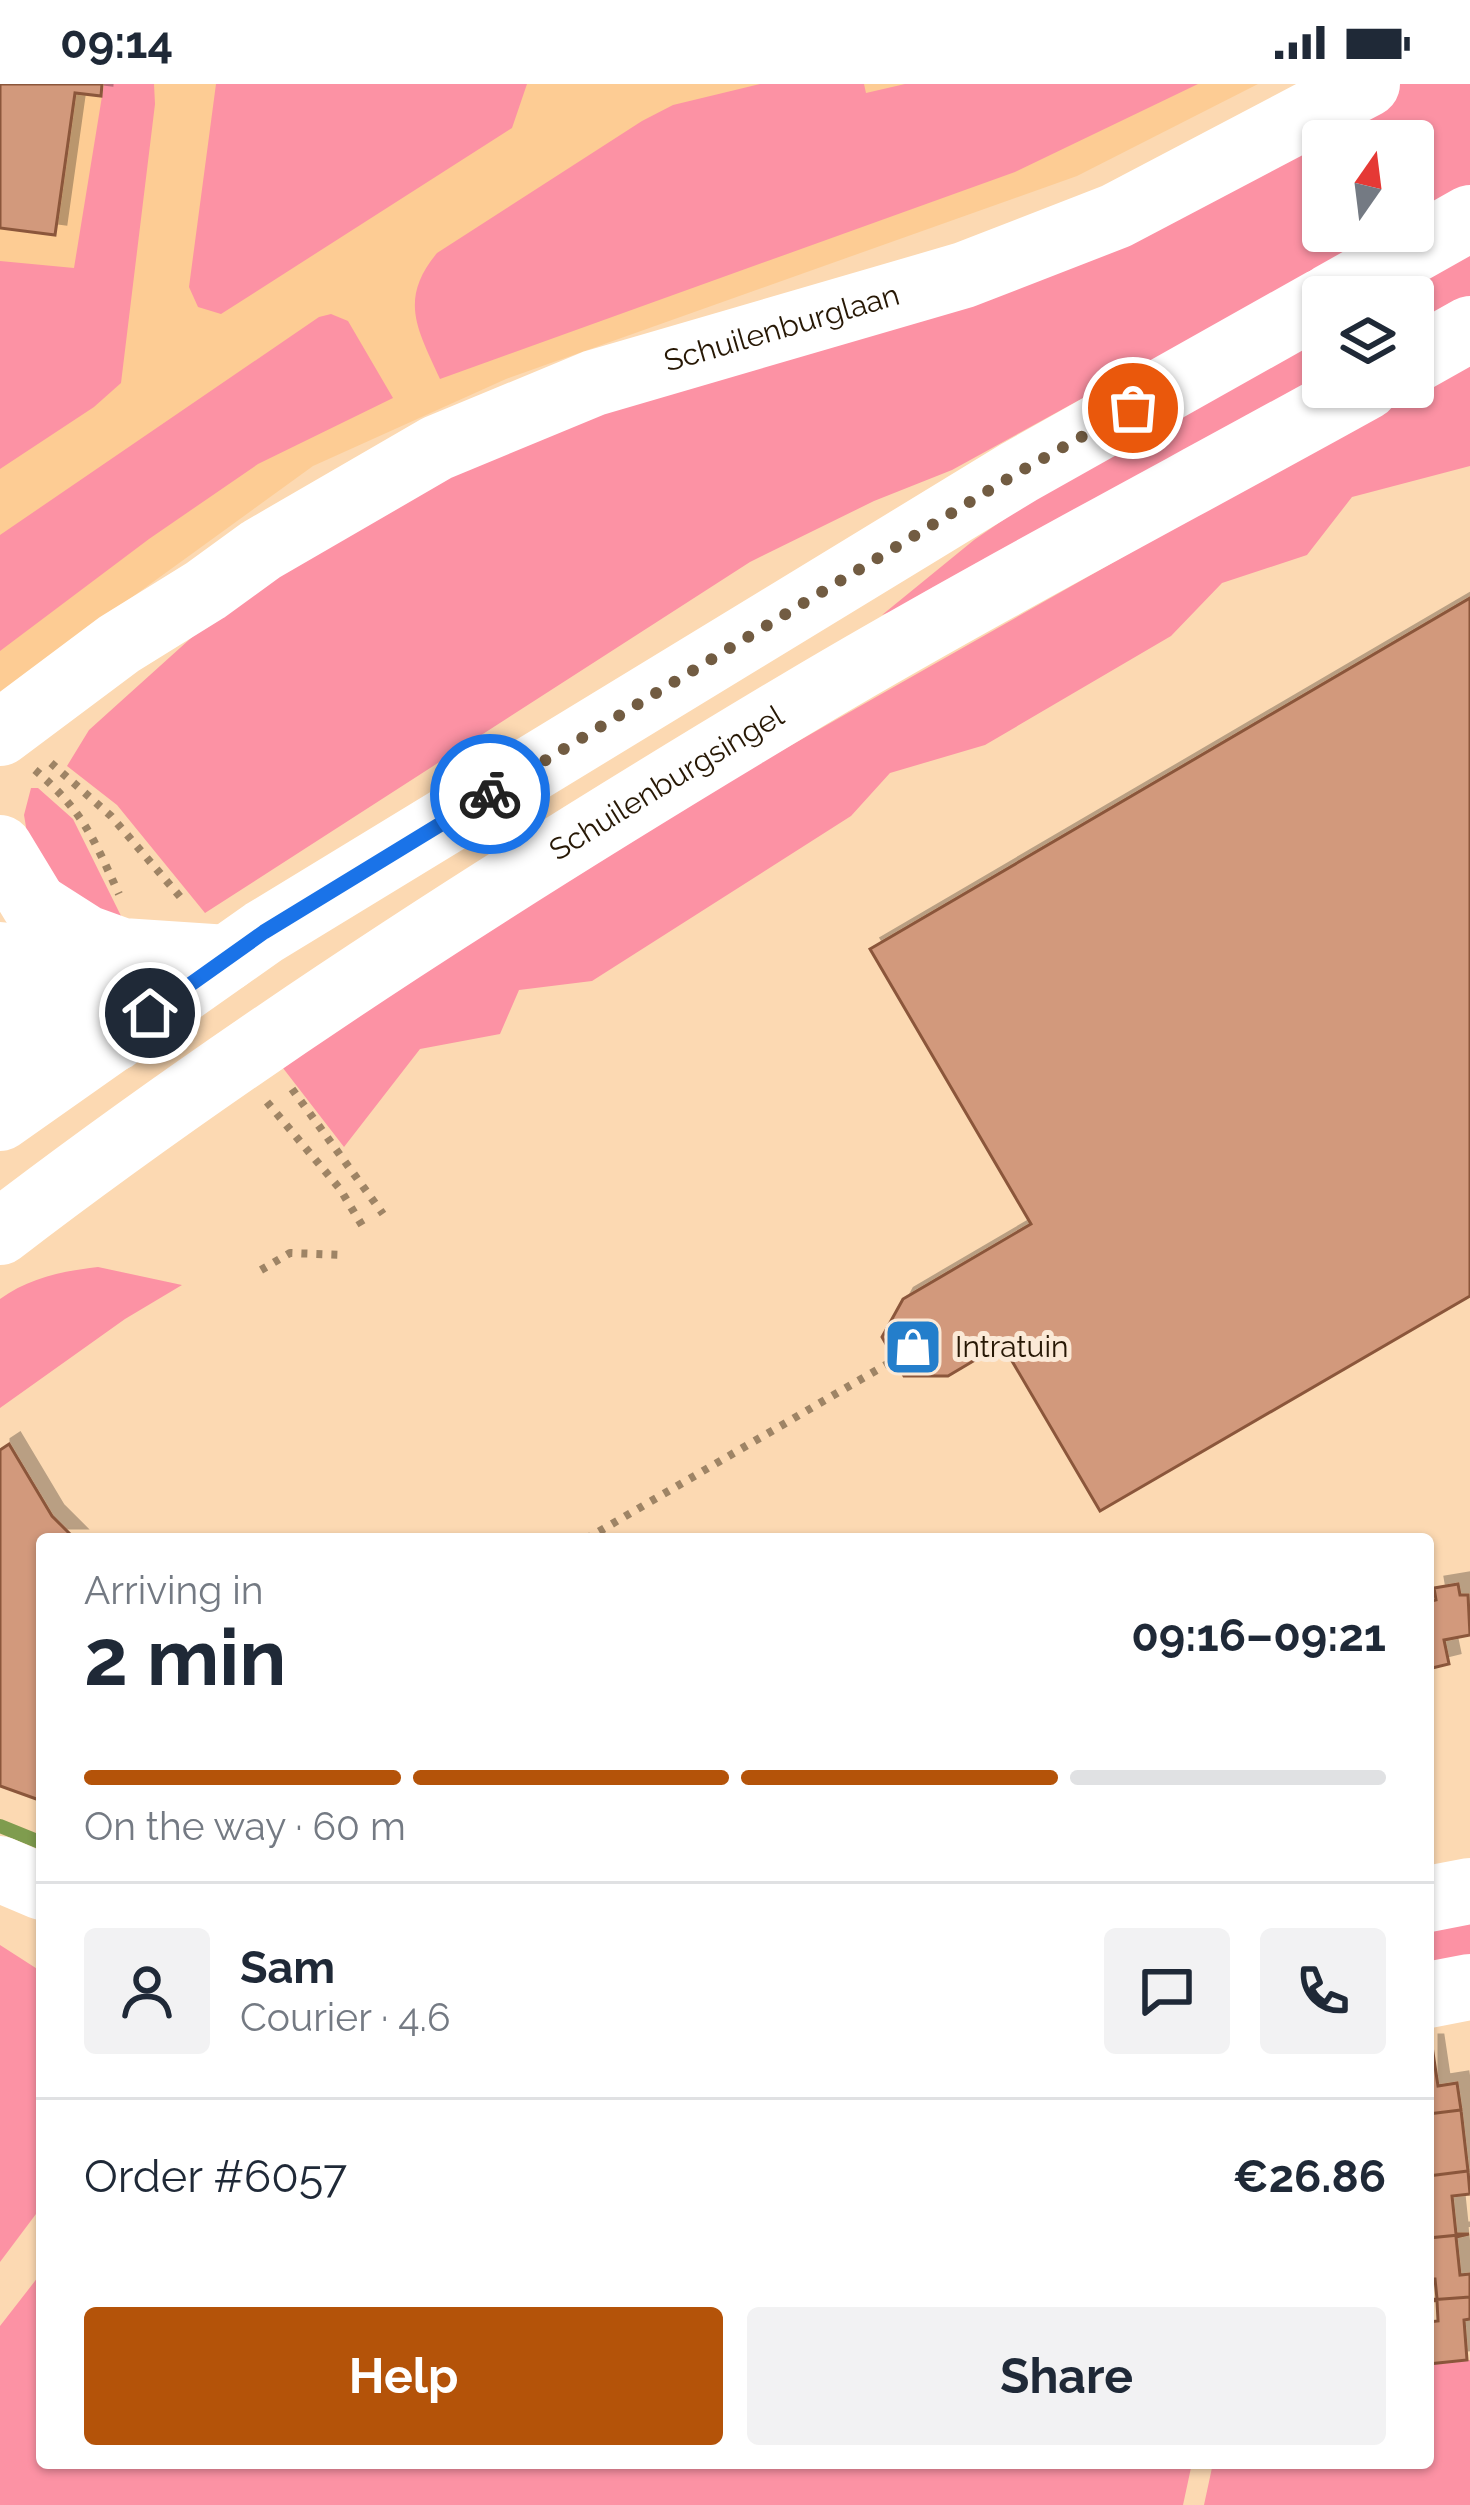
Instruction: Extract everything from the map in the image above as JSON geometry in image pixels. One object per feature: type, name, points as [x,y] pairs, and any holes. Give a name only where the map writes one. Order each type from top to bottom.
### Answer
[{"type":"main road","name":"Schuilenburglaan","points":[[0,733],[119,644],[320,513],[437,448],[594,383],[964,275],[1116,216],[1367,84]]},
{"type":"main road","points":[[1367,276],[1470,218]]},
{"type":"main road","points":[[0,1118],[227,958],[1019,472],[1302,313]]},
{"type":"main road","points":[[1434,349],[1470,329]]},
{"type":"main road","name":"Schuilenburgsingel","points":[[0,1232],[283,1030],[760,728],[1328,408]]},
{"type":"main road","name":"Schuilenburglaan","points":[[0,777],[25,761],[130,669],[206,590]]},
{"type":"main road","points":[[0,848],[15,942],[16,996],[16,1037],[0,1089]]},
{"type":"main road","points":[[15,942],[86,938],[122,951],[227,958]]},
{"type":"main road","points":[[15,942],[100,1048]]},
{"type":"main road","points":[[0,1869],[36,1884]]},
{"type":"main road","points":[[1434,1898],[1470,1891]]},
{"type":"main road","points":[[1434,1994],[1470,1987]]},
{"type":"path","points":[[261,1270],[290,1253],[346,1255]]},
{"type":"path","points":[[596,1533],[894,1360]]},
{"type":"shaded area","points":[[0,84],[1258,84],[1077,176],[506,379],[313,466],[0,693]]},
{"type":"shaded area","points":[[104,84],[154,84],[121,383],[94,407],[0,469],[0,261],[74,268]]},
{"type":"shaded area","points":[[216,84],[527,84],[512,128],[221,314],[198,307],[189,287]]},
{"type":"shaded area","points":[[760,84],[864,84],[866,93],[905,84],[1198,84],[1015,172],[440,379],[419,330],[415,301],[425,270],[437,253],[642,121],[673,105]]},
{"type":"shaded area","points":[[1400,84],[1470,84],[1470,186],[1434,206],[1434,120],[1333,120]]},
{"type":"shaded area","points":[[1302,136],[1302,252],[1349,252],[952,470],[874,501],[750,562],[205,913],[117,805],[67,766],[89,730],[221,611],[458,464],[1224,178]]},
{"type":"shaded area","points":[[1470,246],[1470,301],[1434,321],[1434,276],[1416,276]]},
{"type":"shaded area","points":[[331,314],[348,321],[393,398],[258,464],[0,651],[0,535],[319,317]]},
{"type":"shaded area","points":[[1302,340],[1302,394],[948,590],[882,615],[974,540],[1101,453]]},
{"type":"shaded area","points":[[1470,360],[1470,466],[1352,497],[1307,555],[1222,583],[1171,636],[985,745],[890,773],[851,816],[592,981],[519,990],[500,1034],[420,1049],[344,1147],[276,1059],[728,781],[1385,408],[1434,408],[1434,380]]},
{"type":"shaded area","points":[[31,788],[38,788],[73,819],[128,930],[95,925],[30,851],[24,815]]},
{"type":"shaded area","points":[[98,1267],[182,1285],[125,1319],[0,1408],[0,1299],[47,1277]]},
{"type":"shaded area","points":[[1470,1907],[1470,1957],[1434,1965],[1434,1915]]},
{"type":"shaded area","points":[[0,1945],[36,1968],[36,2214],[0,2262]]},
{"type":"shaded area","points":[[36,2280],[36,2469],[1191,2469],[1183,2505],[0,2505],[0,2326]]},
{"type":"shaded area","points":[[1470,2360],[1470,2505],[1204,2505],[1212,2469],[1434,2469],[1434,2362]]},
{"type":"building","points":[[0,84],[102,84],[101,96],[75,93],[55,235],[0,228]]},
{"type":"building","points":[[1470,598],[1470,1296],[1100,1511],[1002,1344],[948,1376],[904,1376],[882,1337],[903,1299],[1031,1224],[870,949]]},
{"type":"building","points":[[9,1444],[52,1516],[69,1533],[36,1533],[36,1799],[0,1786],[0,1450]]},
{"type":"building","points":[[1458,1584],[1460,1595],[1468,1595],[1470,1635],[1444,1640],[1449,1664],[1434,1668],[1436,1600],[1434,1588]]},
{"type":"building","points":[[1434,2059],[1438,2086],[1457,2083],[1461,2110],[1434,2113]]},
{"type":"building","points":[[1461,2110],[1468,2171],[1434,2175],[1434,2113]]},
{"type":"building","points":[[1468,2171],[1470,2194],[1452,2196],[1456,2234],[1469,2234],[1434,2237],[1434,2175]]},
{"type":"building","points":[[1469,2234],[1456,2237],[1460,2275],[1470,2274],[1470,2297],[1434,2300],[1434,2237]]},
{"type":"building","points":[[1470,2297],[1470,2319],[1464,2320],[1467,2360],[1434,2363],[1434,2321],[1438,2321],[1434,2300]]},
{"type":"waterway","points":[[0,1826],[36,1841]]},
{"type":"way so far","points":[[490,794],[1019,472],[1133,408]]},
{"type":"place","name":"Intratuin","points":[[913,1347]]},
{"type":"route","points":[[150,1013],[264,932],[490,794]]}]
